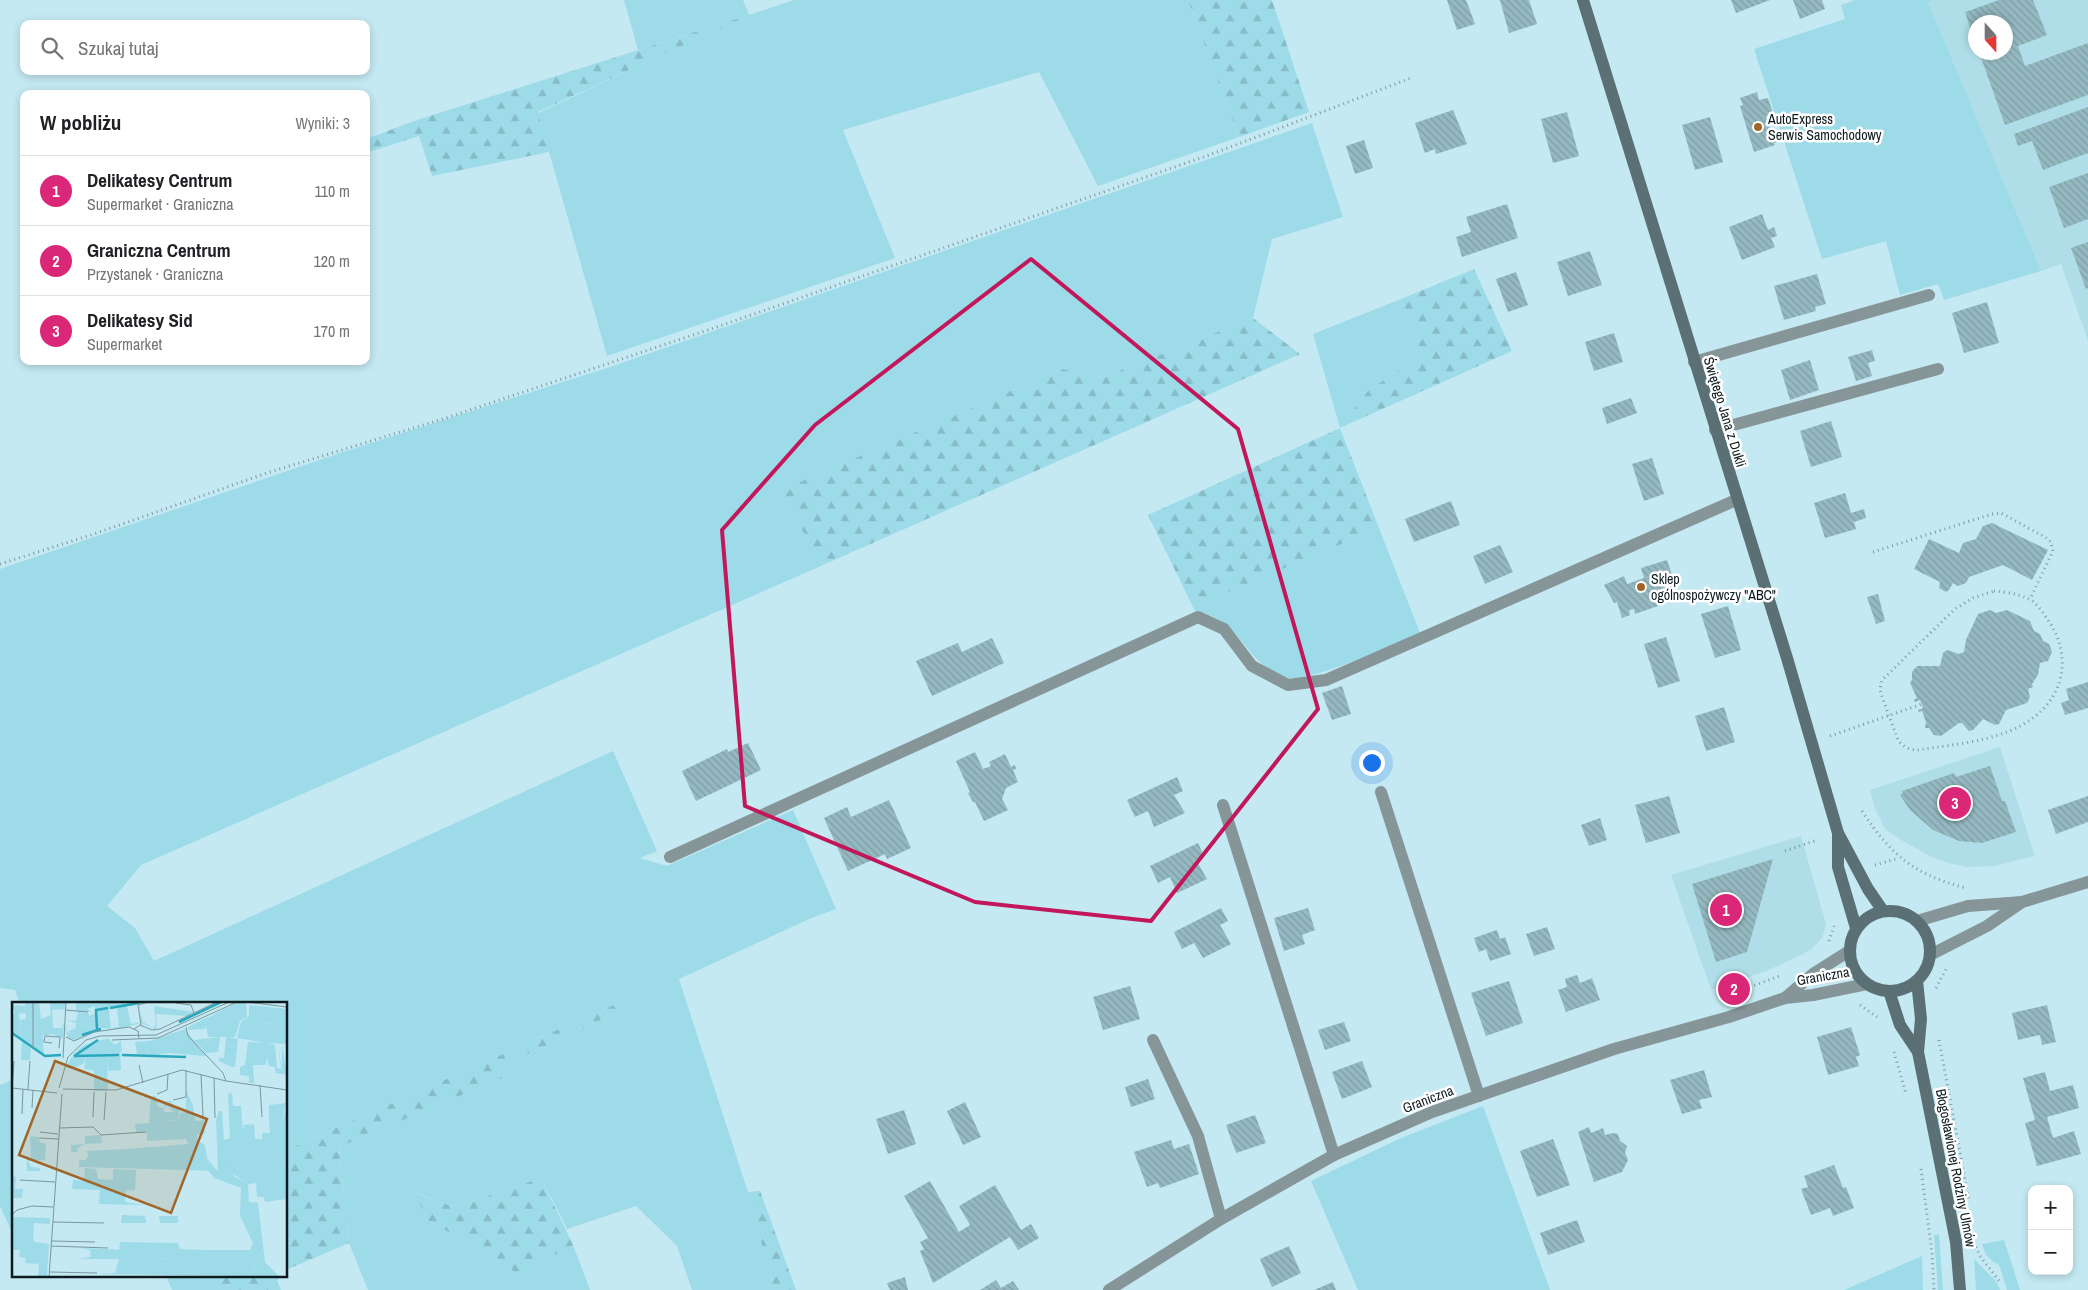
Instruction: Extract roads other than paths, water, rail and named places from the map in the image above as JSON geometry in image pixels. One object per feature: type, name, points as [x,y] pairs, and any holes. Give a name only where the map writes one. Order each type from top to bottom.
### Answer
[{"type":"main road","name":"Świętego Jana z Dukli","points":[[1583,0],[1786,658],[1838,833],[1868,889],[1883,911]]},
{"type":"main road","name":"Świętego Jana z Dukli","points":[[1838,833],[1838,867],[1856,928]]},
{"type":"main road","points":[[1896,910],[1917,921],[1928,936],[1930,955],[1926,969],[1917,981],[1903,988],[1889,991],[1877,989],[1861,979],[1852,966],[1849,951],[1851,939],[1856,928],[1870,916],[1883,911],[1896,910]]},
{"type":"main road","name":"Błogosławionej Rodziny Ulmów","points":[[1917,981],[1921,1019],[1918,1052],[1956,1242],[1960,1290]]},
{"type":"main road","name":"Błogosławionej Rodziny Ulmów","points":[[1889,991],[1900,1025],[1918,1052]]},
{"type":"street","points":[[1694,362],[1930,294]]},
{"type":"street","points":[[1715,430],[1938,369]]},
{"type":"street","points":[[670,857],[1198,617],[1224,629],[1252,666],[1288,685],[1326,680],[1736,500]]},
{"type":"street","points":[[1381,792],[1479,1096]]},
{"type":"street","points":[[1223,805],[1334,1155]]},
{"type":"street","points":[[1917,921],[1968,906],[2022,902],[2088,882]]},
{"type":"street","points":[[1930,955],[1987,926],[2022,902]]},
{"type":"street","name":"Graniczna","points":[[1785,998],[1813,974],[1849,951]]},
{"type":"street","name":"Graniczna","points":[[1109,1290],[1221,1218],[1334,1155],[1432,1112],[1614,1050],[1729,1017],[1785,998],[1813,995],[1867,984]]},
{"type":"street","points":[[1153,1040],[1198,1136],[1221,1218]]},
{"type":"place","name":"AutoExpress Serwis Samochodowy","points":[[1758,127]]},
{"type":"place","name":"Sklep ogólnospożywczy \"ABC\"","points":[[1641,587]]},
{"type":"place","name":"Delikatesy Sid","points":[[1955,803]]},
{"type":"place","name":"Delikatesy Centrum","points":[[1726,910]]},
{"type":"place","name":"Graniczna Centrum","points":[[1734,989]]}]
